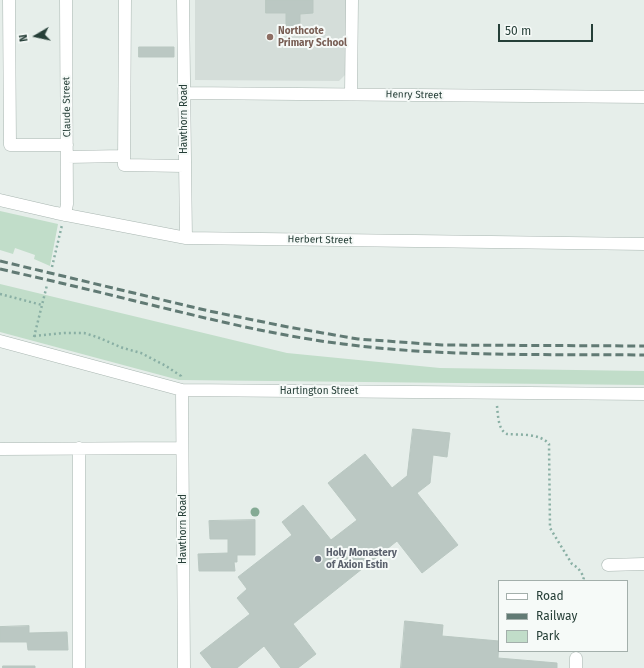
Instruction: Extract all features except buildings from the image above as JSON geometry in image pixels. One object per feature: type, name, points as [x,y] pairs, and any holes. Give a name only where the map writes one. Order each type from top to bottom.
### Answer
[{"type":"street","points":[[9,0],[5,135],[10,145],[124,156]]},
{"type":"street","name":"Claude Street","points":[[64,219],[67,204],[66,0]]},
{"type":"street","points":[[125,0],[124,165],[184,166]]},
{"type":"street","name":"Hawthorn Road","points":[[183,0],[186,238]]},
{"type":"street","points":[[351,94],[352,0]]},
{"type":"street","name":"Henry Street","points":[[184,93],[644,97]]},
{"type":"street","name":"Herbert Street","points":[[0,200],[64,219],[186,238],[644,244]]},
{"type":"street","name":"Hartington Street","points":[[0,342],[182,390],[644,394]]},
{"type":"street","name":"Hawthorn Road","points":[[182,390],[184,668]]},
{"type":"street","points":[[0,448],[182,448]]},
{"type":"street","points":[[79,448],[79,668]]},
{"type":"street","points":[[608,564],[644,564]]},
{"type":"path","points":[[52,267],[64,219]]},
{"type":"path","points":[[31,349],[47,285]]},
{"type":"path","points":[[0,294],[42,305]]},
{"type":"path","points":[[34,336],[75,332],[97,337],[122,348],[141,354],[166,366],[180,376],[182,390]]},
{"type":"path","points":[[497,406],[501,428],[504,432],[508,434],[536,436],[546,440],[549,444],[550,528],[572,564],[578,568],[584,578],[583,580]]},
{"type":"shaded area","name":"Northcote Primary School","points":[[195,0],[346,0],[346,74],[339,81],[195,80]]},
{"type":"green space","points":[[0,211],[58,224],[50,266],[34,259],[35,255],[15,248],[13,254],[0,250]]},
{"type":"green space","points":[[0,284],[287,353],[440,368],[644,371],[644,385],[179,380],[0,332]]},
{"type":"railway","points":[[0,261],[209,311],[358,339],[442,345],[644,346]]},
{"type":"railway","points":[[0,269],[236,325],[289,336],[343,344],[455,353],[644,355]]},
{"type":"place","name":"Northcote Primary School","points":[[270,37]]},
{"type":"place","name":"Holy Monastery of Axion Estin","points":[[318,559]]}]
